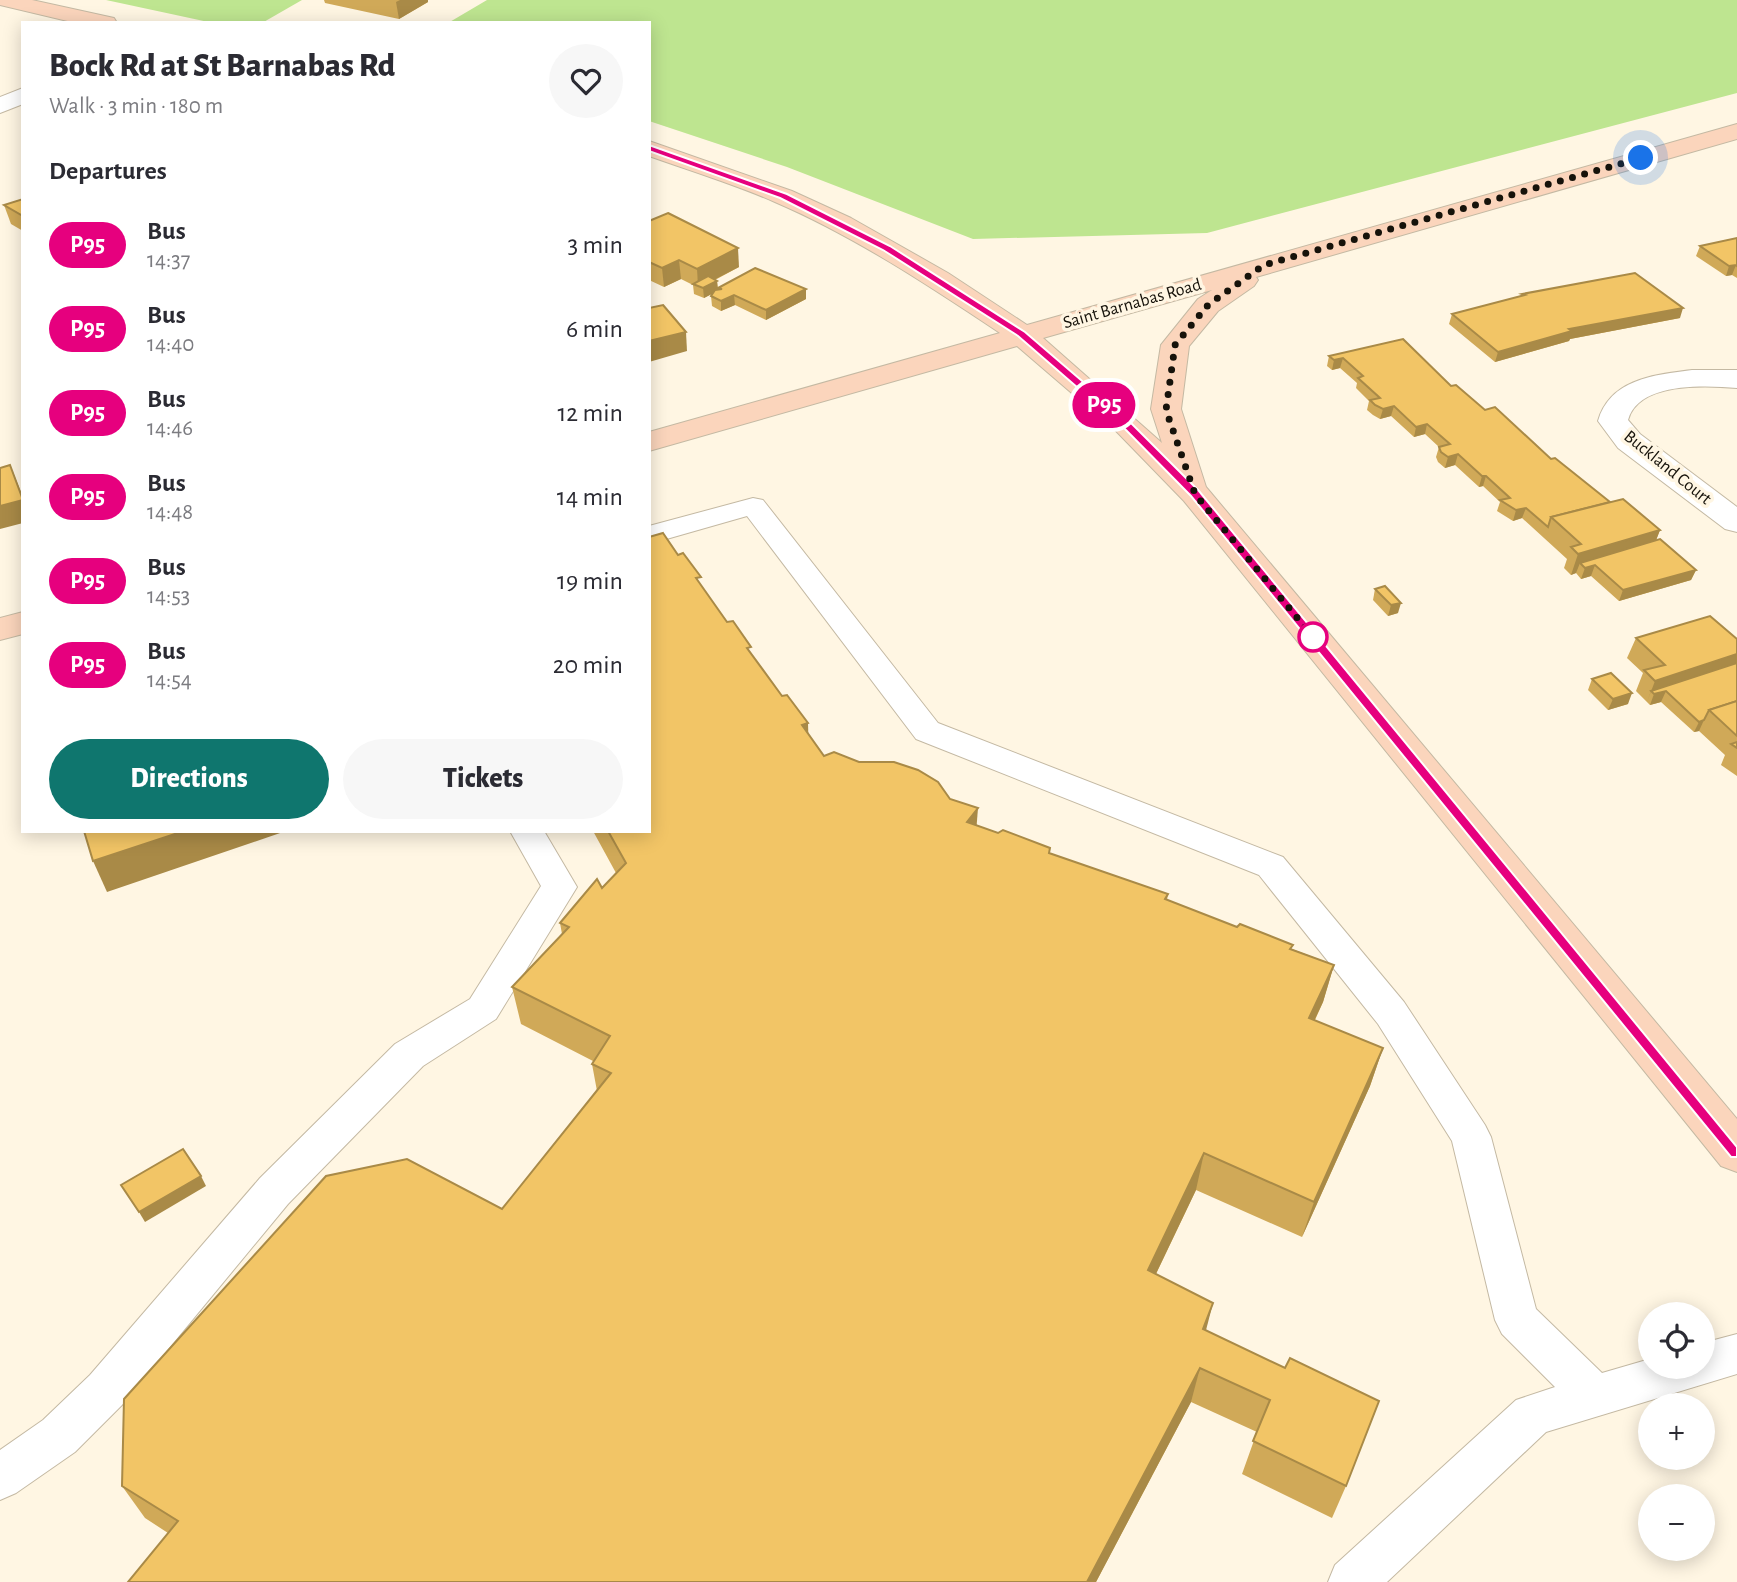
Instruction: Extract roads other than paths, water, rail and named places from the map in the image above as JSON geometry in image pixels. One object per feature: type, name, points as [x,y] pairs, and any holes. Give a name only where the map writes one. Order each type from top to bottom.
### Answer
[{"type":"main road","points":[[4,0],[97,21]]},
{"type":"main road","name":"Saint Barnabas Road","points":[[651,441],[1737,131]]},
{"type":"main road","points":[[651,149],[756,185],[842,224],[938,279],[1021,334],[1126,425],[1195,494],[1737,1152]]},
{"type":"main road","points":[[1195,494],[1166,410],[1175,345],[1208,305],[1264,265]]},
{"type":"main road","points":[[0,629],[21,624]]},
{"type":"street","points":[[0,106],[21,95]]},
{"type":"street","name":"Buckland Court","points":[[1737,379],[1697,379],[1640,389],[1618,404],[1613,421],[1629,441],[1737,522]]},
{"type":"lane","points":[[651,534],[752,506],[927,731],[1271,866],[1391,1013],[1471,1137],[1517,1320],[1594,1395]]},
{"type":"lane","points":[[0,1477],[59,1436],[106,1390],[274,1191],[409,1055],[482,1009],[559,887],[528,833]]},
{"type":"lane","points":[[1715,1360],[1737,1354]]},
{"type":"lane","points":[[1352,1582],[1532,1415],[1650,1379]]}]
